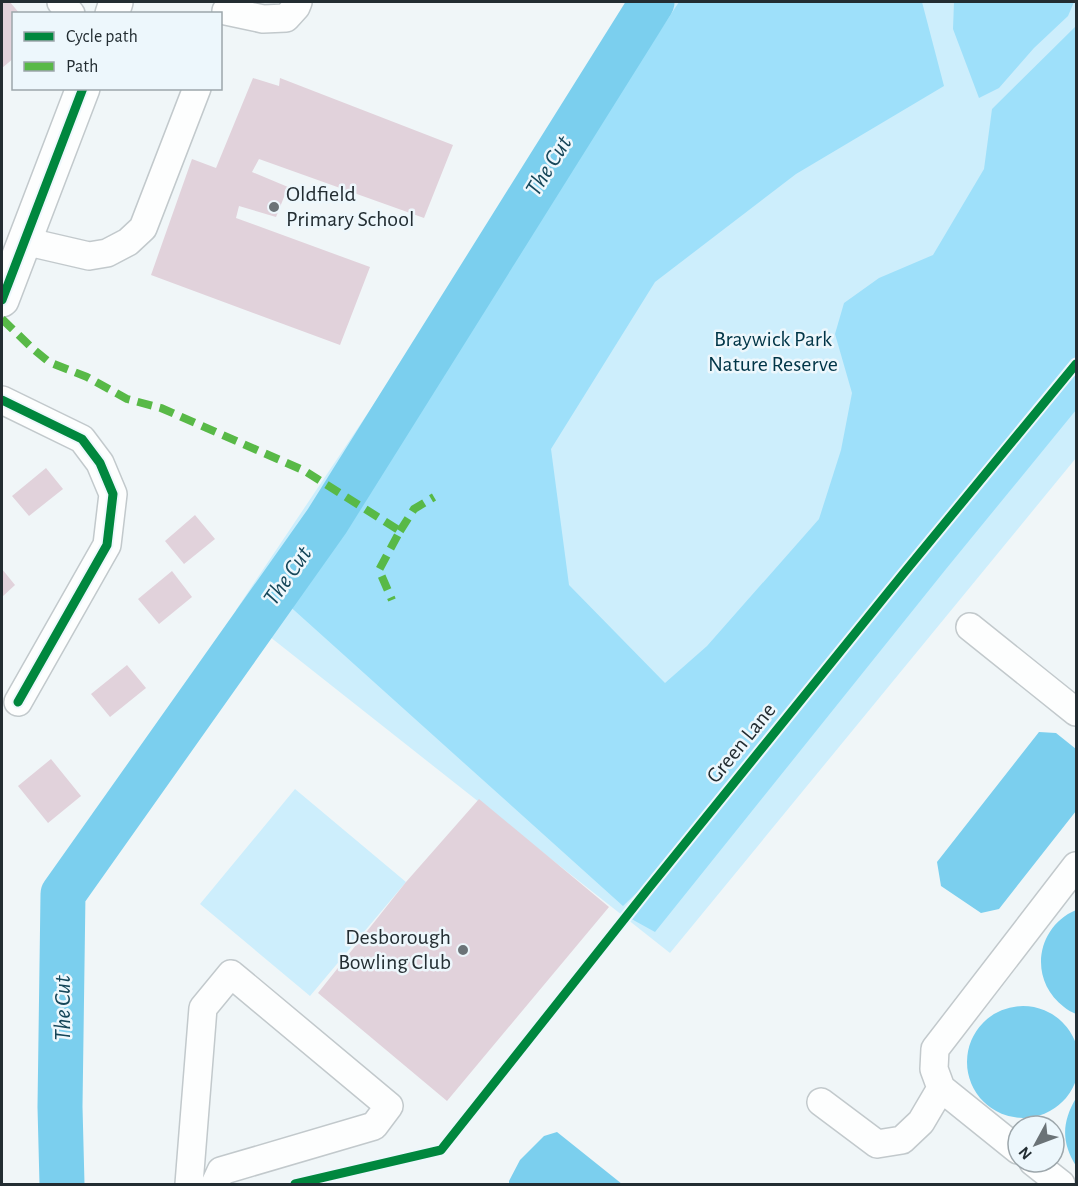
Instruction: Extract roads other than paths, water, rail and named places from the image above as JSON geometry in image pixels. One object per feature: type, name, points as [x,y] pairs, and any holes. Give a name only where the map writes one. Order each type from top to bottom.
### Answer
[{"type":"main road","points":[[2,300],[82,90]]},
{"type":"street","points":[[226,13],[263,19],[286,18],[296,7],[297,2]]},
{"type":"street","points":[[24,241],[89,256],[107,253],[128,242],[143,228],[196,90]]},
{"type":"street","points":[[2,399],[82,439],[100,463],[113,494],[107,545],[18,702]]},
{"type":"street","points":[[970,627],[1077,712]]},
{"type":"street","points":[[1006,1140],[941,1088],[934,1069],[934,1049],[1077,866]]},
{"type":"street","points":[[189,1185],[203,1008],[231,975],[389,1106],[374,1126],[221,1171],[215,1185]]},
{"type":"street","points":[[821,1102],[876,1144],[903,1140],[921,1122],[941,1088]]},
{"type":"street","points":[[1047,1174],[1060,1185]]},
{"type":"waterway","name":"The Cut","points":[[62,1184],[60,1107],[63,894],[327,521],[652,2]]},
{"type":"place","name":"Oldfield Primary School","points":[[274,207]]},
{"type":"place","name":"Desborough Bowling Club","points":[[463,950]]},
{"type":"park label","name":"Braywick Park Nature Reserve","points":[[773,352]]}]
